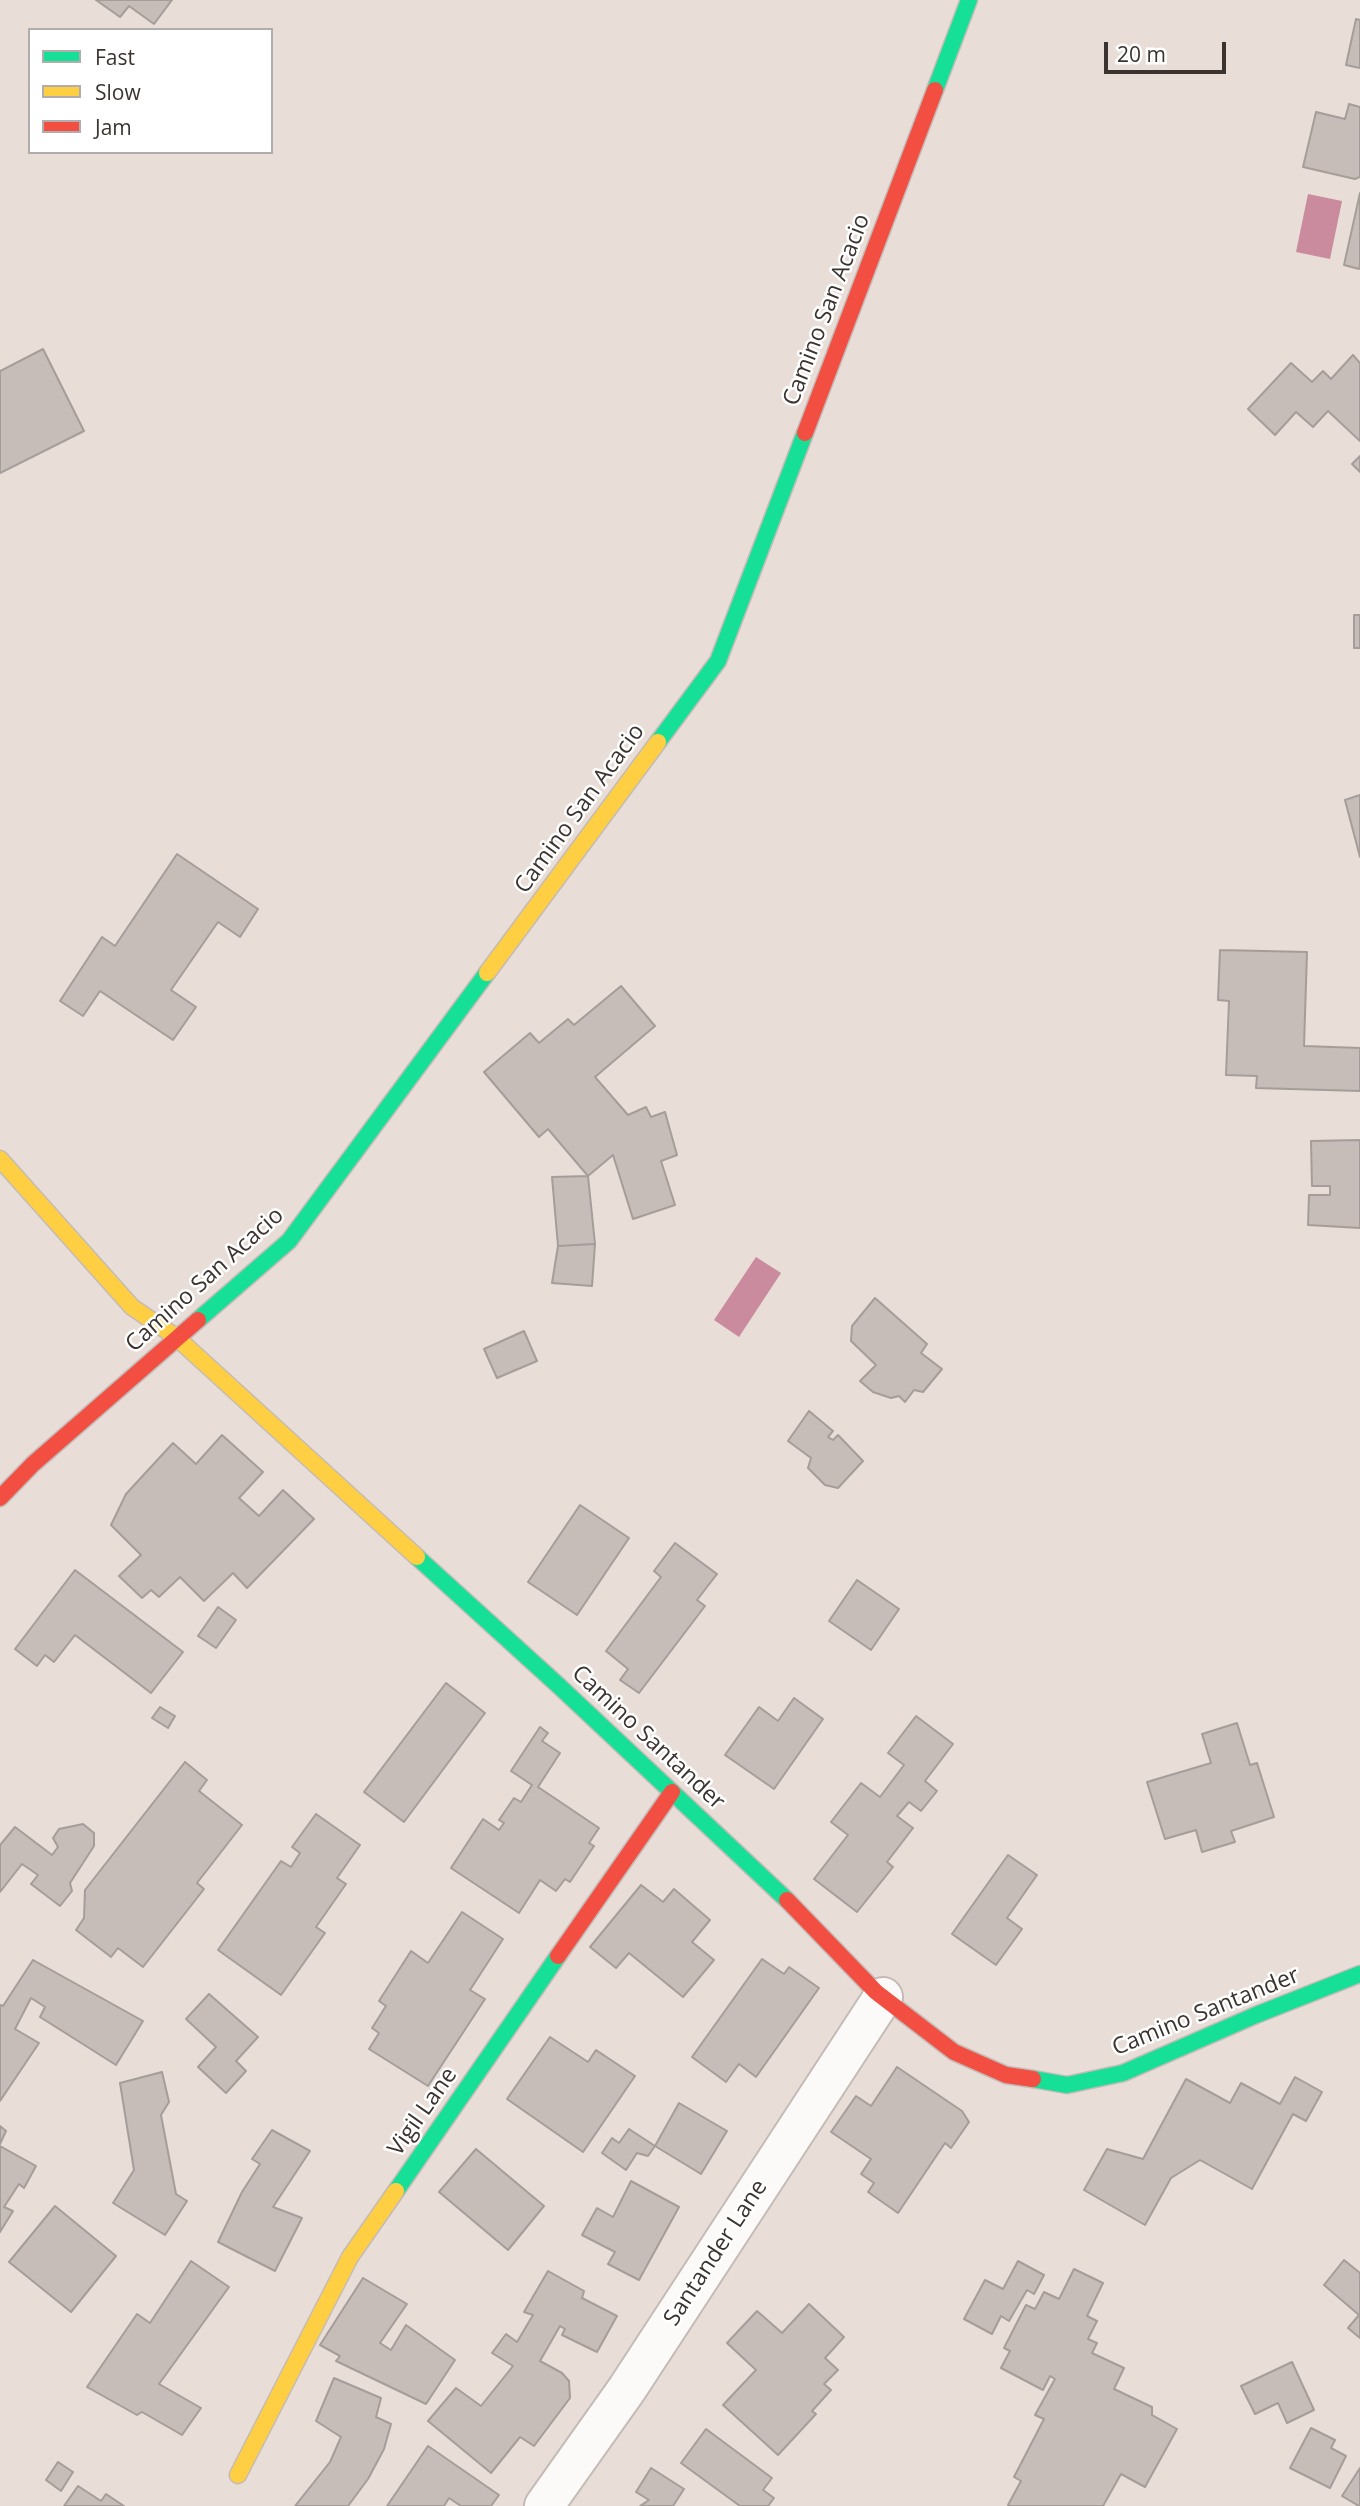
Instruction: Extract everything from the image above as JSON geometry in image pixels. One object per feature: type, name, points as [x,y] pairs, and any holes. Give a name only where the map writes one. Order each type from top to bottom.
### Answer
[{"type":"street","name":"Camino San Acacio","points":[[0,1498],[33,1464],[289,1241],[718,661],[969,0]]},
{"type":"street","name":"Camino Santander","points":[[0,1159],[132,1307],[176,1337],[673,1791],[883,1997],[954,2052],[1006,2075],[1067,2085],[1124,2073],[1256,2015],[1360,1974]]},
{"type":"street","name":"Vigil Lane","points":[[238,2475],[350,2257],[673,1791]]},
{"type":"street","name":"Santander Lane","points":[[544,2506],[627,2389],[883,1997]]},
{"type":"shaded area","points":[[1308,194],[1342,201],[1330,259],[1296,252]]},
{"type":"shaded area","points":[[756,1257],[781,1273],[739,1337],[714,1320]]},
{"type":"building","points":[[96,0],[172,0],[154,24],[129,6],[120,17]]},
{"type":"building","points":[[1356,19],[1360,20],[1360,68],[1346,65]]},
{"type":"building","points":[[1349,104],[1360,107],[1360,177],[1355,179],[1303,167],[1316,112],[1345,119]]},
{"type":"building","points":[[1360,193],[1360,266],[1359,269],[1344,265]]},
{"type":"building","points":[[43,349],[84,431],[0,473],[0,371]]},
{"type":"building","points":[[1353,355],[1360,363],[1360,441],[1328,411],[1313,427],[1296,412],[1275,435],[1248,409],[1291,363],[1312,382],[1323,371],[1331,379]]},
{"type":"building","points":[[1360,456],[1360,472],[1352,464]]},
{"type":"building","points":[[1354,615],[1360,615],[1360,648],[1354,648]]},
{"type":"building","points":[[1360,795],[1360,857],[1345,800]]},
{"type":"building","points":[[177,854],[258,909],[240,937],[218,922],[171,990],[196,1007],[173,1040],[100,991],[83,1016],[60,1001],[102,937],[115,946]]},
{"type":"building","points":[[1220,950],[1307,952],[1304,1046],[1360,1048],[1360,1091],[1256,1088],[1257,1076],[1226,1075],[1229,1001],[1218,1000]]},
{"type":"building","points":[[621,986],[655,1026],[595,1077],[628,1115],[646,1107],[651,1117],[665,1112],[677,1155],[661,1161],[675,1205],[633,1219],[613,1155],[588,1176],[548,1129],[539,1137],[484,1072],[530,1033],[539,1043],[568,1019],[574,1025]]},
{"type":"building","points":[[1360,1140],[1360,1228],[1308,1225],[1309,1195],[1330,1195],[1330,1186],[1312,1186],[1311,1141]]},
{"type":"building","points":[[588,1176],[595,1244],[558,1246],[552,1177]]},
{"type":"building","points":[[595,1244],[592,1286],[552,1283],[558,1246]]},
{"type":"building","points":[[875,1298],[927,1344],[921,1353],[942,1369],[923,1392],[914,1390],[905,1402],[899,1396],[891,1398],[873,1392],[860,1381],[876,1365],[851,1341],[852,1326]]},
{"type":"building","points":[[524,1331],[537,1361],[497,1378],[484,1349]]},
{"type":"building","points":[[809,1411],[833,1431],[828,1437],[833,1440],[838,1435],[863,1461],[838,1488],[825,1485],[808,1468],[811,1458],[788,1441]]},
{"type":"building","points":[[222,1435],[263,1472],[239,1498],[259,1516],[283,1490],[314,1519],[247,1588],[233,1573],[204,1601],[180,1577],[159,1597],[151,1590],[142,1598],[119,1576],[141,1555],[111,1525],[126,1494],[173,1443],[196,1464]]},
{"type":"building","points":[[580,1505],[629,1538],[577,1615],[528,1582]]},
{"type":"building","points":[[675,1543],[717,1574],[697,1600],[705,1606],[639,1693],[620,1680],[628,1669],[606,1651],[661,1577],[654,1571]]},
{"type":"building","points":[[75,1570],[183,1652],[151,1693],[75,1635],[54,1662],[45,1655],[37,1666],[15,1649]]},
{"type":"building","points":[[857,1580],[899,1609],[871,1650],[829,1621]]},
{"type":"building","points":[[218,1607],[236,1620],[216,1648],[198,1636]]},
{"type":"building","points":[[446,1683],[485,1713],[404,1822],[364,1792]]},
{"type":"building","points":[[794,1698],[823,1719],[774,1789],[725,1755],[759,1707],[778,1721]]},
{"type":"building","points":[[160,1707],[175,1716],[168,1728],[152,1718]]},
{"type":"building","points":[[916,1716],[953,1744],[925,1781],[937,1791],[921,1811],[909,1802],[897,1816],[913,1828],[887,1862],[893,1867],[857,1912],[814,1879],[848,1835],[831,1822],[861,1783],[880,1797],[904,1765],[888,1753]]},
{"type":"building","points":[[1237,1723],[1250,1765],[1257,1763],[1274,1817],[1231,1831],[1235,1842],[1202,1852],[1196,1830],[1165,1839],[1147,1782],[1211,1763],[1202,1734]]},
{"type":"building","points":[[540,1727],[548,1733],[542,1741],[560,1753],[538,1787],[599,1828],[589,1843],[594,1846],[570,1882],[565,1879],[556,1891],[540,1880],[519,1913],[451,1868],[483,1819],[499,1830],[504,1823],[499,1820],[514,1798],[521,1802],[532,1785],[511,1771]]},
{"type":"building","points":[[185,1762],[207,1780],[199,1791],[242,1825],[197,1883],[204,1889],[143,1967],[118,1948],[111,1957],[76,1930],[84,1918],[85,1890]]},
{"type":"building","points":[[316,1814],[360,1845],[337,1878],[346,1884],[316,1927],[325,1933],[281,1995],[218,1950],[281,1861],[291,1867],[300,1853],[292,1847]]},
{"type":"building","points":[[83,1824],[94,1833],[94,1846],[70,1883],[72,1891],[60,1906],[31,1884],[38,1875],[22,1864],[0,1892],[0,1845],[15,1827],[52,1855],[58,1847],[53,1838],[59,1829]]},
{"type":"building","points":[[1008,1855],[1037,1875],[1007,1918],[1022,1929],[996,1965],[952,1934]]},
{"type":"building","points":[[641,1885],[663,1902],[674,1889],[710,1920],[692,1942],[714,1960],[683,1997],[629,1953],[616,1968],[590,1947]]},
{"type":"building","points":[[462,1912],[503,1939],[470,1990],[485,1999],[428,2086],[369,2049],[379,2033],[372,2028],[386,2006],[379,2001],[411,1951],[428,1963]]},
{"type":"building","points":[[762,1959],[784,1974],[789,1967],[819,1988],[756,2077],[739,2064],[726,2082],[692,2057]]},
{"type":"building","points":[[33,1960],[143,2021],[116,2065],[40,2017],[45,2007],[31,1998],[15,2029],[39,2043],[0,2101],[0,2005],[3,2006]]},
{"type":"building","points":[[209,1994],[258,2037],[236,2061],[246,2071],[226,2093],[198,2067],[216,2047],[186,2019]]},
{"type":"building","points":[[550,2037],[588,2062],[596,2050],[635,2076],[583,2152],[507,2099]]},
{"type":"building","points":[[897,2067],[962,2111],[969,2122],[951,2148],[945,2143],[898,2213],[868,2192],[874,2183],[861,2174],[871,2159],[831,2132],[856,2096],[871,2106]]},
{"type":"building","points":[[162,2072],[169,2102],[161,2115],[176,2194],[187,2201],[165,2235],[113,2203],[134,2170],[120,2083]]},
{"type":"building","points":[[1295,2077],[1322,2092],[1306,2121],[1293,2114],[1252,2189],[1200,2160],[1171,2178],[1145,2225],[1084,2190],[1107,2149],[1143,2159],[1186,2079],[1230,2103],[1241,2083],[1280,2104]]},
{"type":"building","points":[[679,2103],[727,2131],[701,2174],[655,2146]]},
{"type":"building","points":[[0,2126],[6,2131],[0,2144]]},
{"type":"building","points":[[629,2129],[655,2146],[648,2156],[637,2153],[626,2170],[602,2153],[612,2138],[619,2143]]},
{"type":"building","points":[[272,2130],[310,2151],[273,2207],[302,2218],[275,2271],[218,2242],[242,2192],[260,2164],[252,2159]]},
{"type":"building","points":[[0,2146],[36,2166],[24,2188],[19,2184],[4,2207],[13,2211],[0,2232]]},
{"type":"building","points":[[476,2149],[544,2206],[508,2250],[439,2192]]},
{"type":"building","points":[[631,2181],[679,2207],[639,2280],[608,2264],[615,2252],[582,2235],[597,2208],[613,2217]]},
{"type":"building","points":[[55,2206],[116,2256],[71,2312],[9,2262]]},
{"type":"building","points":[[1344,2260],[1360,2273],[1360,2338],[1348,2328],[1359,2315],[1324,2285]]},
{"type":"building","points":[[191,2261],[229,2287],[159,2384],[201,2408],[182,2435],[142,2412],[137,2415],[87,2387],[137,2314],[150,2323]]},
{"type":"building","points":[[1018,2261],[1044,2275],[1034,2294],[1027,2290],[1009,2321],[1001,2316],[992,2334],[964,2319],[985,2280],[1003,2289]]},
{"type":"building","points":[[1074,2269],[1103,2283],[1087,2316],[1097,2321],[1088,2339],[1097,2343],[1092,2353],[1124,2368],[1114,2389],[1152,2407],[1152,2415],[1177,2429],[1145,2487],[1121,2474],[1103,2506],[1010,2506],[1008,2505],[1021,2481],[1014,2477],[1044,2419],[1035,2415],[1055,2379],[1050,2376],[1043,2390],[1001,2368],[1010,2351],[1004,2348],[1026,2305],[1035,2309],[1044,2292],[1059,2299]]},
{"type":"building","points":[[548,2271],[584,2291],[582,2298],[617,2316],[597,2352],[562,2335],[565,2329],[560,2326],[540,2361],[562,2373],[569,2381],[570,2398],[534,2446],[520,2437],[491,2473],[428,2421],[456,2388],[481,2406],[513,2366],[492,2353],[506,2334],[517,2342],[533,2315],[524,2312]]},
{"type":"building","points":[[363,2278],[407,2304],[380,2343],[391,2350],[406,2325],[455,2360],[426,2404],[336,2361],[340,2356],[320,2345]]},
{"type":"building","points":[[809,2304],[844,2337],[825,2358],[838,2370],[824,2384],[831,2390],[812,2411],[816,2414],[778,2455],[723,2405],[756,2370],[727,2343],[757,2311],[782,2333]]},
{"type":"building","points":[[1292,2362],[1314,2410],[1287,2423],[1278,2403],[1255,2414],[1241,2386]]},
{"type":"building","points":[[334,2378],[381,2398],[376,2417],[391,2424],[384,2449],[368,2479],[348,2506],[295,2506],[330,2462],[341,2437],[316,2421]]},
{"type":"building","points":[[1311,2428],[1335,2440],[1331,2448],[1346,2456],[1330,2488],[1290,2468]]},
{"type":"building","points":[[706,2429],[772,2478],[763,2490],[774,2498],[768,2506],[740,2506],[681,2463]]},
{"type":"building","points":[[428,2446],[499,2495],[491,2506],[461,2506],[449,2498],[444,2506],[387,2506]]},
{"type":"building","points":[[58,2462],[73,2472],[61,2491],[46,2480]]},
{"type":"building","points":[[651,2468],[684,2489],[673,2506],[640,2506],[649,2500],[636,2492]]},
{"type":"building","points":[[1360,2468],[1360,2506],[1359,2506],[1342,2496]]},
{"type":"building","points":[[78,2486],[101,2501],[106,2494],[124,2506],[64,2506]]},
{"type":"traffic: fast","points":[[935,90],[969,0]]},
{"type":"traffic: fast","points":[[658,742],[718,661],[805,433]]},
{"type":"traffic: fast","points":[[198,1320],[289,1241],[487,973]]},
{"type":"traffic: fast","points":[[417,1557],[787,1900]]},
{"type":"traffic: fast","points":[[396,2191],[558,1956]]},
{"type":"traffic: fast","points":[[1033,2079],[1067,2085],[1123,2073],[1256,2015],[1360,1974]]},
{"type":"traffic: slow","points":[[487,973],[658,742]]},
{"type":"traffic: slow","points":[[0,1159],[132,1307],[176,1337],[417,1557]]},
{"type":"traffic: slow","points":[[238,2475],[350,2257],[396,2191]]},
{"type":"traffic: jam","points":[[805,433],[935,90]]},
{"type":"traffic: jam","points":[[0,1498],[33,1464],[198,1320]]},
{"type":"traffic: jam","points":[[558,1956],[672,1792]]},
{"type":"traffic: jam","points":[[787,1900],[876,1992],[954,2052],[1006,2075],[1033,2079]]}]
